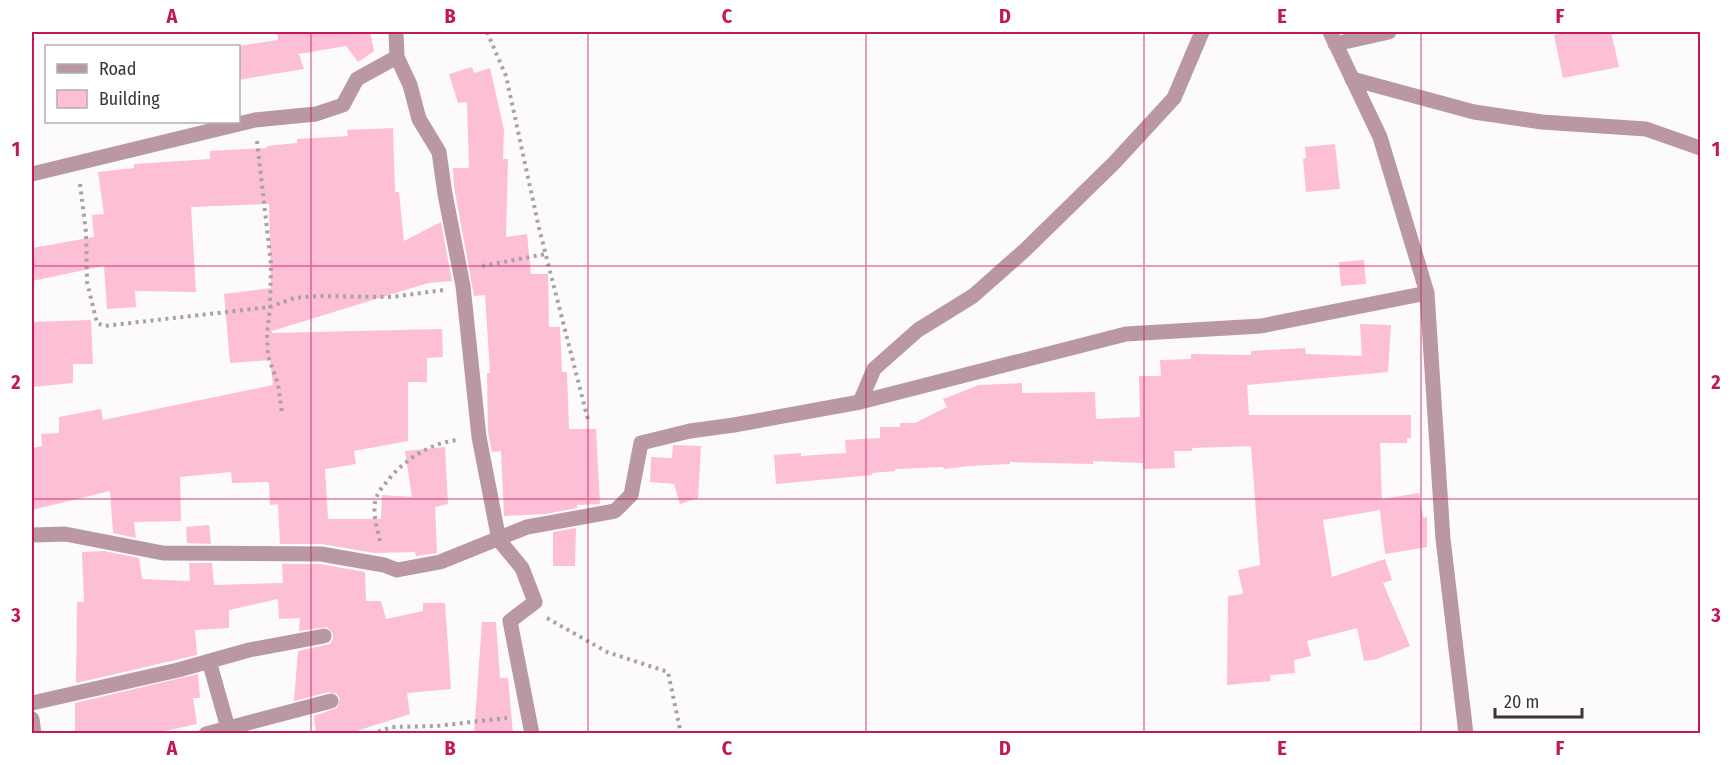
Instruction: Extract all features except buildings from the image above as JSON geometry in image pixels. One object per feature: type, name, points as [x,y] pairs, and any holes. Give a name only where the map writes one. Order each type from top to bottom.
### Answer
[{"type":"street","points":[[396,32],[397,57],[410,85],[418,119],[439,152],[458,270],[463,286],[479,437],[499,540],[522,568],[536,602],[510,621],[532,734]]},
{"type":"street","points":[[860,402],[874,369],[918,330],[973,296],[1025,250],[1114,163],[1174,98],[1202,32]]},
{"type":"street","points":[[1389,32],[1332,38],[1380,137],[1427,293],[1443,539],[1466,734]]},
{"type":"street","points":[[32,174],[255,120],[316,114],[343,105],[357,79],[397,57]]},
{"type":"street","points":[[1352,79],[1474,112],[1542,122],[1646,129],[1701,148]]},
{"type":"street","points":[[32,535],[65,534],[163,553],[321,554],[384,565],[397,570],[440,562],[527,527],[615,511],[631,495],[641,443],[690,431],[860,402],[1126,333],[1261,326],[1427,293]]},
{"type":"street","points":[[32,703],[209,662],[249,650],[324,636]]},
{"type":"street","points":[[209,662],[228,728]]},
{"type":"street","points":[[206,734],[331,701]]},
{"type":"street","points":[[32,719],[34,734]]},
{"type":"path","points":[[487,32],[506,76],[546,254],[588,420]]},
{"type":"path","points":[[255,120],[271,264],[267,356],[278,384],[282,413]]},
{"type":"path","points":[[81,162],[79,172],[86,232],[87,282],[97,323],[104,326],[270,307],[294,298],[391,297],[463,286]]},
{"type":"path","points":[[458,270],[456,271],[546,254]]},
{"type":"path","points":[[384,565],[375,519],[376,496],[394,472],[415,455],[446,441],[479,437]]},
{"type":"path","points":[[528,608],[608,652],[668,672],[681,734]]},
{"type":"path","points":[[371,734],[392,727],[437,726],[528,715]]}]
